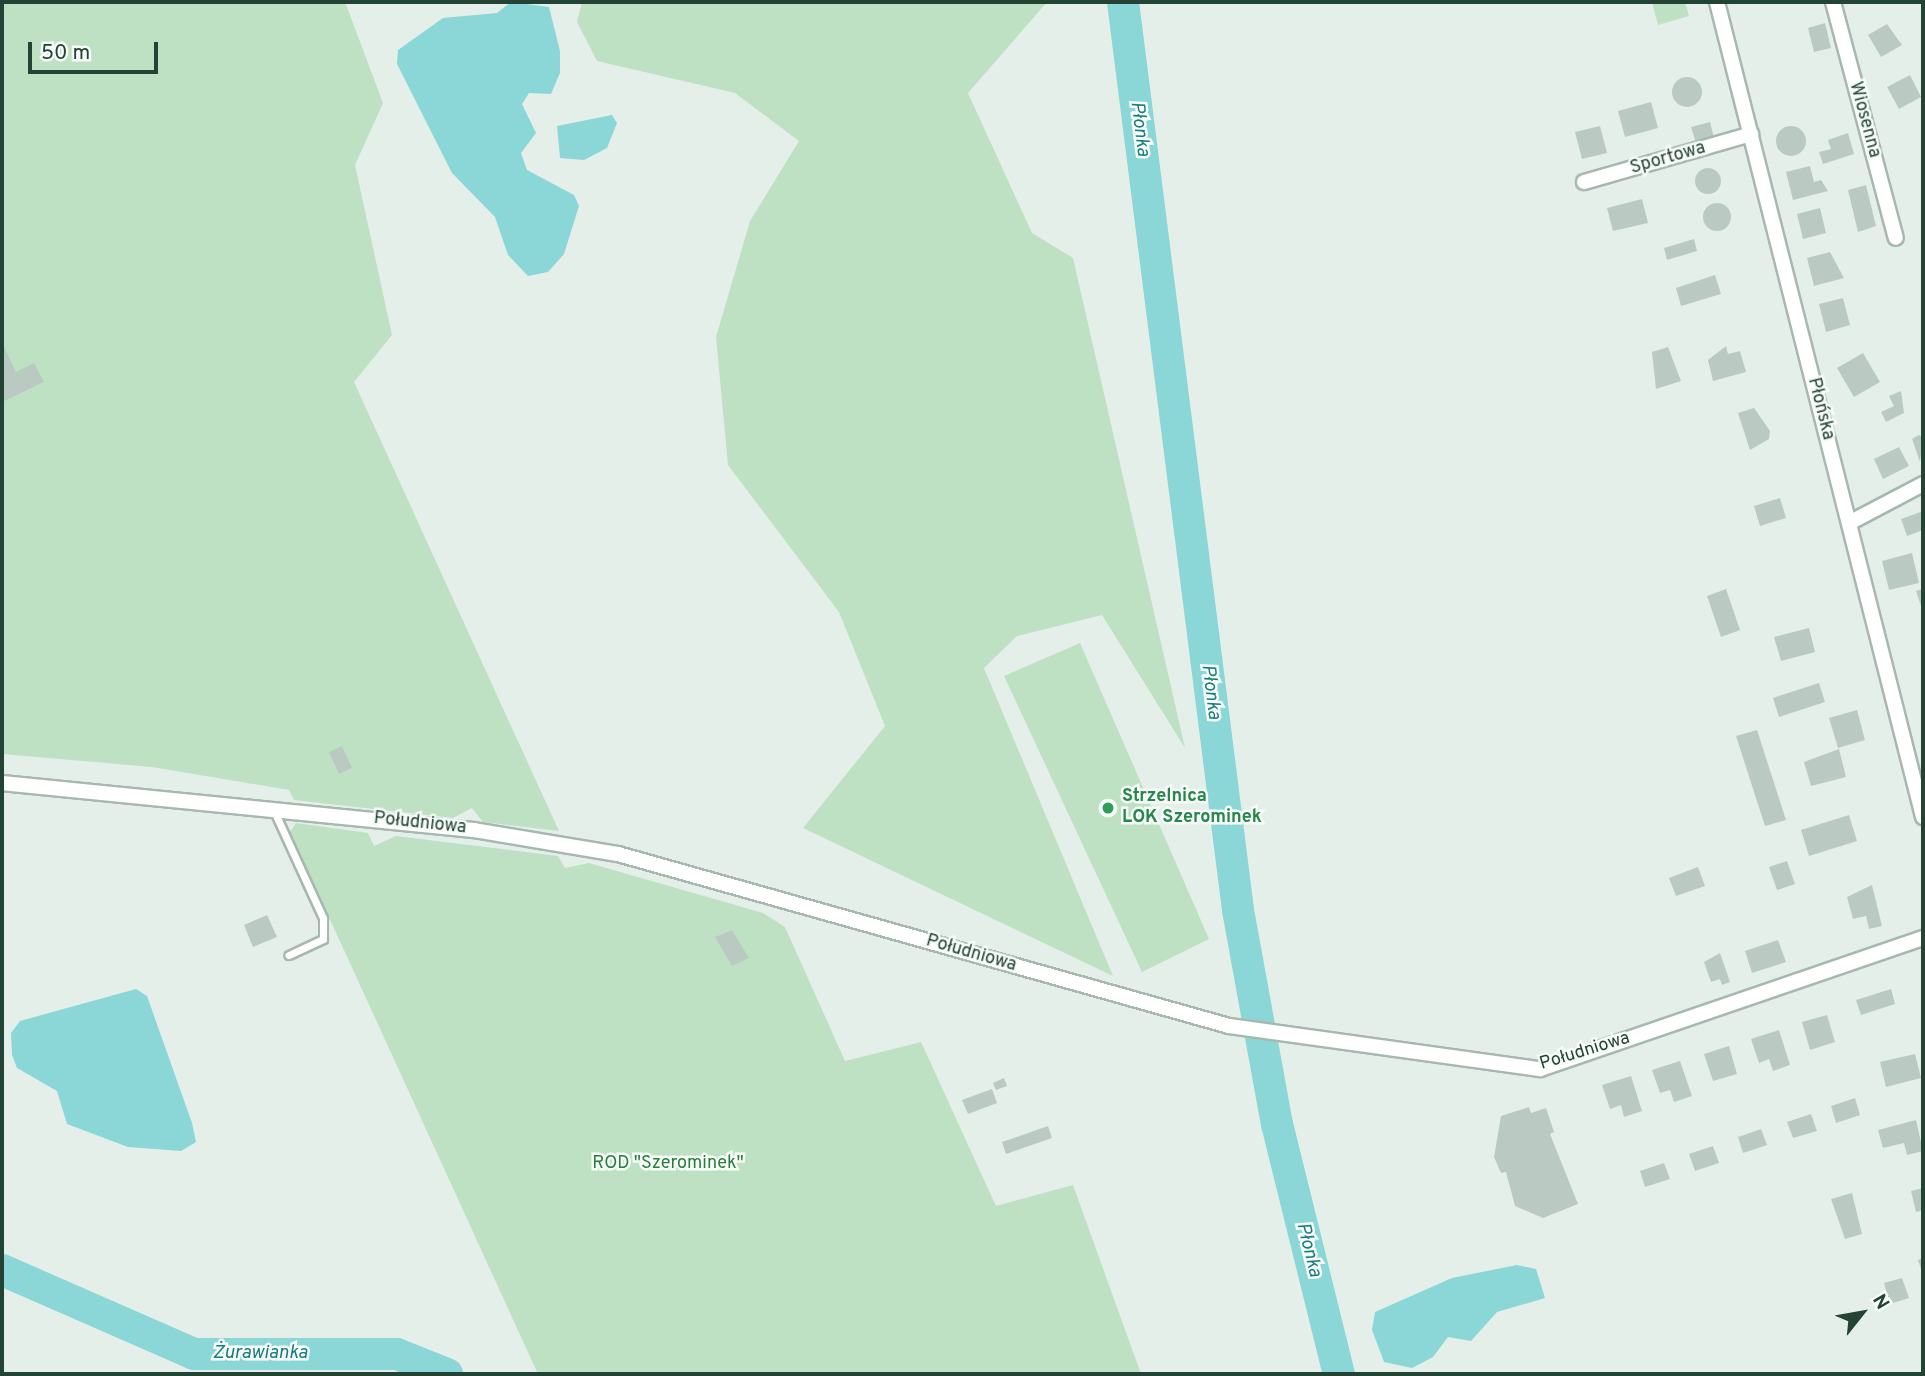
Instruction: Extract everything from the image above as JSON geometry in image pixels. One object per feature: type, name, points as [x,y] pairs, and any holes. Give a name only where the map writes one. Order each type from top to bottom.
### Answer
[{"type":"street","name":"Płońska","points":[[1717,2],[1923,817]]},
{"type":"street","name":"Wiosenna","points":[[1833,2],[1896,238]]},
{"type":"street","name":"Sportowa","points":[[1584,182],[1751,134]]},
{"type":"street","points":[[1849,523],[1923,484]]},
{"type":"street","name":"Południowa","points":[[2,783],[474,830],[618,854],[1229,1026],[1283,1037],[1540,1069],[1923,938]]},
{"type":"lane","points":[[274,810],[323,919],[323,939],[288,955]]},
{"type":"green space","points":[[2,2],[345,2],[383,103],[355,165],[392,335],[354,382],[559,831],[483,822],[472,808],[453,818],[294,800],[289,790],[152,767],[2,754]]},
{"type":"green space","points":[[582,2],[1047,2],[968,93],[1032,233],[1073,258],[1185,748],[1102,615],[1017,636],[984,668],[1113,976],[803,828],[885,726],[839,612],[728,465],[716,337],[750,221],[799,141],[735,93],[597,61],[577,22]]},
{"type":"green space","points":[[1652,2],[1685,2],[1689,16],[1658,25]]},
{"type":"green space","name":"Strzelnica LOK Szerominek","points":[[1080,643],[1209,939],[1142,972],[1004,676]]},
{"type":"green space","name":"ROD \"Szerominek\"","points":[[296,823],[368,833],[374,846],[396,836],[558,856],[565,868],[589,863],[763,913],[785,927],[845,1061],[921,1042],[996,1206],[1073,1185],[1141,1374],[538,1374],[290,832]]},
{"type":"water","points":[[511,2],[549,7],[560,51],[560,73],[551,94],[529,93],[522,104],[536,133],[521,153],[527,170],[574,195],[579,206],[564,254],[548,272],[528,276],[508,255],[495,217],[452,173],[397,64],[398,50],[443,18],[497,13]]},
{"type":"water","points":[[612,115],[617,123],[607,148],[584,160],[560,158],[557,126]]},
{"type":"water","points":[[136,989],[147,996],[192,1123],[196,1142],[181,1151],[128,1147],[67,1124],[57,1091],[17,1068],[12,1055],[11,1033],[20,1021]]},
{"type":"water","points":[[1517,1265],[1536,1269],[1545,1298],[1497,1312],[1471,1341],[1448,1337],[1433,1357],[1412,1368],[1384,1362],[1372,1330],[1375,1312],[1452,1278]]},
{"type":"building","points":[[1825,23],[1831,48],[1814,52],[1808,28]]},
{"type":"building","points":[[1887,24],[1902,45],[1881,57],[1868,35]]},
{"type":"building","points":[[1910,75],[1921,97],[1899,109],[1887,87]]},
{"type":"building","points":[[1687,77],[1697,82],[1702,92],[1697,102],[1687,107],[1677,102],[1672,92],[1677,82]]},
{"type":"building","points":[[1651,102],[1658,128],[1625,137],[1618,111]]},
{"type":"building","points":[[1710,122],[1714,138],[1696,143],[1691,127]]},
{"type":"building","points":[[1600,126],[1607,153],[1582,159],[1575,132]]},
{"type":"building","points":[[1791,126],[1802,130],[1806,141],[1802,152],[1791,156],[1780,152],[1776,141],[1780,130]]},
{"type":"building","points":[[1848,133],[1854,154],[1823,164],[1819,152],[1831,149],[1828,140]]},
{"type":"building","points":[[1810,166],[1814,182],[1821,180],[1828,191],[1793,200],[1786,172]]},
{"type":"building","points":[[1708,168],[1717,172],[1721,181],[1717,190],[1708,194],[1699,190],[1695,181],[1699,172]]},
{"type":"building","points":[[1866,185],[1876,226],[1858,232],[1848,190]]},
{"type":"building","points":[[1642,199],[1648,223],[1613,231],[1607,208]]},
{"type":"building","points":[[1717,203],[1727,207],[1731,217],[1727,227],[1717,231],[1707,227],[1703,217],[1707,207]]},
{"type":"building","points":[[1820,208],[1826,233],[1803,239],[1797,214]]},
{"type":"building","points":[[1694,239],[1697,251],[1667,260],[1664,248]]},
{"type":"building","points":[[1830,252],[1844,278],[1814,286],[1807,258]]},
{"type":"building","points":[[1715,275],[1721,294],[1681,306],[1676,288]]},
{"type":"building","points":[[1843,298],[1850,325],[1826,332],[1819,304]]},
{"type":"building","points":[[1726,346],[1728,354],[1740,351],[1746,372],[1713,381],[1708,360]]},
{"type":"building","points":[[4,347],[16,372],[34,363],[44,382],[2,402]]},
{"type":"building","points":[[1668,347],[1681,381],[1656,389],[1652,352]]},
{"type":"building","points":[[1863,353],[1880,382],[1854,397],[1837,368]]},
{"type":"building","points":[[1901,391],[1904,413],[1886,422],[1881,412],[1894,406],[1889,396]]},
{"type":"building","points":[[1754,408],[1770,431],[1769,439],[1750,450],[1738,413]]},
{"type":"building","points":[[1919,435],[1923,437],[1920,462],[1912,439]]},
{"type":"building","points":[[1899,447],[1909,466],[1883,479],[1874,459]]},
{"type":"building","points":[[1780,498],[1786,518],[1760,526],[1754,506]]},
{"type":"building","points":[[1923,511],[1923,530],[1907,536],[1901,519]]},
{"type":"building","points":[[1912,553],[1919,583],[1889,590],[1882,561]]},
{"type":"building","points":[[1726,589],[1740,630],[1721,637],[1707,596]]},
{"type":"building","points":[[1923,589],[1923,612],[1916,591]]},
{"type":"building","points":[[1809,628],[1815,652],[1781,661],[1774,637]]},
{"type":"building","points":[[1819,683],[1825,702],[1779,717],[1773,698]]},
{"type":"building","points":[[1857,710],[1865,740],[1838,748],[1829,718]]},
{"type":"building","points":[[1757,730],[1786,820],[1765,826],[1736,736]]},
{"type":"building","points":[[342,746],[352,768],[339,774],[329,752]]},
{"type":"building","points":[[1839,749],[1846,777],[1811,786],[1804,762]]},
{"type":"building","points":[[1849,815],[1857,841],[1809,856],[1801,830]]},
{"type":"building","points":[[1787,861],[1795,884],[1777,890],[1769,867]]},
{"type":"building","points":[[1698,867],[1705,886],[1676,896],[1669,878]]},
{"type":"building","points":[[1872,885],[1882,926],[1869,929],[1866,916],[1853,919],[1847,897]]},
{"type":"building","points":[[267,915],[277,937],[253,947],[244,925]]},
{"type":"building","points":[[732,930],[749,958],[732,966],[715,937]]},
{"type":"building","points":[[1778,940],[1786,962],[1752,973],[1745,951]]},
{"type":"building","points":[[1720,953],[1730,982],[1722,985],[1720,979],[1711,982],[1704,962]]},
{"type":"building","points":[[1891,989],[1895,1004],[1861,1015],[1856,1000]]},
{"type":"building","points":[[1827,1015],[1835,1042],[1810,1050],[1802,1022]]},
{"type":"building","points":[[1779,1030],[1790,1065],[1773,1071],[1769,1059],[1759,1063],[1751,1039]]},
{"type":"building","points":[[1729,1046],[1737,1074],[1713,1081],[1704,1054]]},
{"type":"building","points":[[1915,1054],[1921,1078],[1886,1087],[1880,1062]]},
{"type":"building","points":[[1680,1061],[1692,1096],[1674,1102],[1670,1090],[1660,1093],[1652,1070]]},
{"type":"building","points":[[1631,1076],[1642,1111],[1624,1117],[1621,1105],[1610,1109],[1602,1085]]},
{"type":"building","points":[[1004,1078],[1007,1086],[996,1090],[993,1083]]},
{"type":"building","points":[[992,1089],[997,1103],[968,1114],[962,1100]]},
{"type":"building","points":[[1855,1098],[1860,1115],[1836,1123],[1831,1106]]},
{"type":"building","points":[[1529,1107],[1531,1113],[1546,1108],[1554,1132],[1550,1134],[1578,1204],[1543,1218],[1515,1206],[1506,1172],[1501,1173],[1494,1157],[1501,1116]]},
{"type":"building","points":[[1811,1114],[1817,1131],[1793,1138],[1787,1122]]},
{"type":"building","points":[[1916,1120],[1923,1151],[1907,1155],[1904,1143],[1883,1148],[1878,1130]]},
{"type":"building","points":[[1048,1126],[1052,1138],[1006,1154],[1002,1142]]},
{"type":"building","points":[[1761,1129],[1767,1145],[1743,1153],[1738,1137]]},
{"type":"building","points":[[1713,1146],[1719,1163],[1695,1171],[1689,1154]]},
{"type":"building","points":[[1664,1163],[1670,1179],[1645,1187],[1640,1171]]},
{"type":"building","points":[[1923,1188],[1923,1210],[1916,1212],[1911,1191]]},
{"type":"building","points":[[1852,1193],[1862,1234],[1845,1239],[1831,1199]]},
{"type":"building","points":[[1923,1258],[1923,1275],[1918,1260]]},
{"type":"building","points":[[1902,1278],[1909,1298],[1890,1304],[1884,1283]]},
{"type":"waterway","name":"Płonka","points":[[1123,2],[1238,910],[1277,1124],[1339,1374]]},
{"type":"waterway","name":"Żurawianka","points":[[2,1270],[194,1354],[397,1354],[447,1374]]},
{"type":"place","name":"Strzelnica LOK Szerominek","points":[[1108,808]]}]
